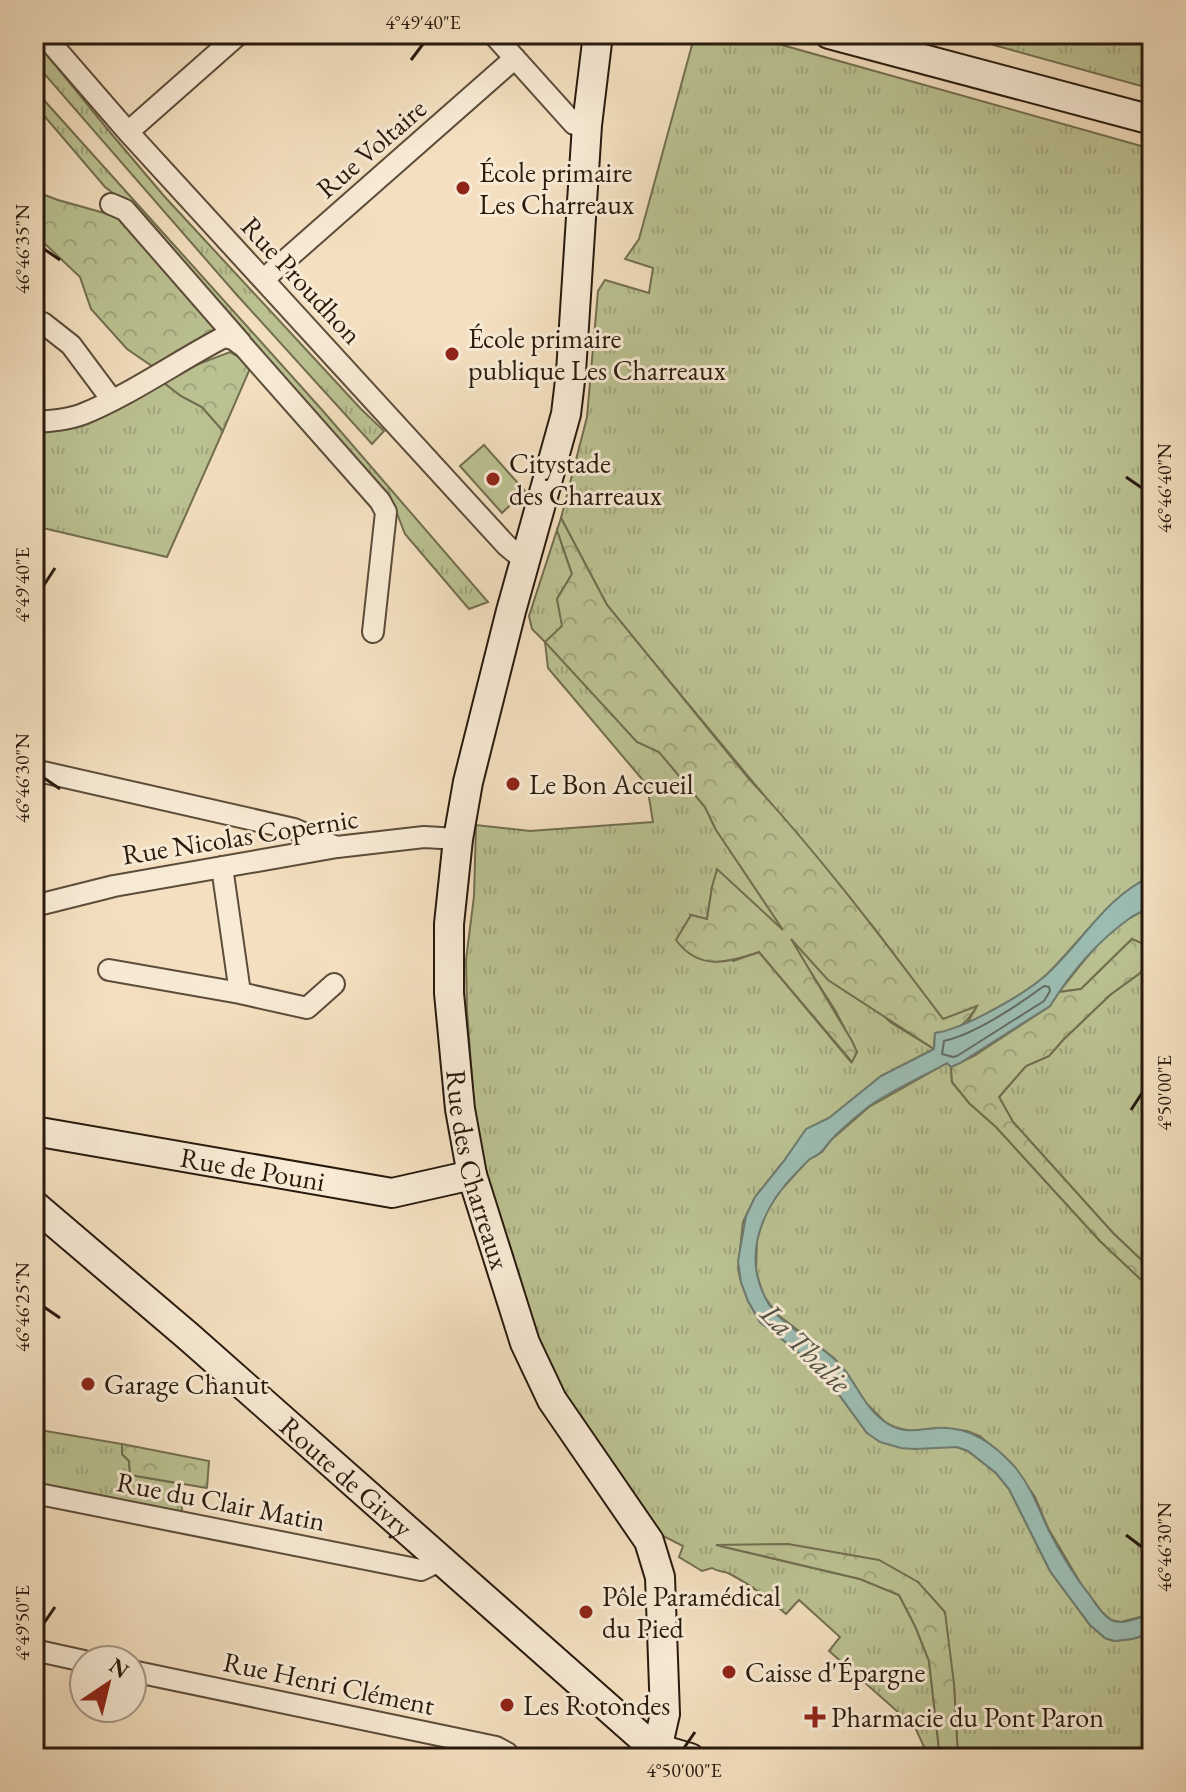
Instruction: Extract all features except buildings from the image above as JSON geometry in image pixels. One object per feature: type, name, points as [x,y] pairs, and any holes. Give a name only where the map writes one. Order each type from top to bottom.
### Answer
[{"type":"main road","name":"Rue des Charreaux","points":[[598,34],[587,125],[566,414],[468,782],[449,924],[449,993],[460,1109],[472,1175],[525,1343],[552,1400],[649,1541],[660,1577],[665,1714],[654,1756]]},
{"type":"main road","points":[[829,34],[1152,120]]},
{"type":"main road","name":"Rue de Pouni","points":[[34,1131],[392,1193],[472,1175]]},
{"type":"main road","name":"Route de Givry","points":[[34,1205],[442,1560],[654,1756]]},
{"type":"main road","points":[[654,1756],[690,1758]]},
{"type":"street","name":"Rue Proudhon","points":[[43,34],[128,132],[506,545],[526,558]]},
{"type":"street","points":[[128,132],[239,34]]},
{"type":"street","points":[[493,34],[574,124],[587,125]]},
{"type":"street","name":"Rue Voltaire","points":[[264,279],[515,58]]},
{"type":"street","points":[[111,204],[125,210],[380,501],[386,512],[373,632]]},
{"type":"street","points":[[43,323],[71,345],[112,400]]},
{"type":"street","points":[[34,422],[61,420],[81,414],[224,337],[244,347]]},
{"type":"street","points":[[34,770],[294,829],[337,847]]},
{"type":"street","name":"Rue Nicolas Copernic","points":[[34,906],[114,886],[337,847],[424,837],[458,839]]},
{"type":"street","points":[[222,867],[240,993]]},
{"type":"street","points":[[109,970],[307,1008],[334,984]]},
{"type":"street","name":"Rue du Clair Matin","points":[[34,1493],[421,1570],[442,1560]]},
{"type":"street","points":[[34,1650],[68,1657]]},
{"type":"street","name":"Rue Henri Clément","points":[[148,1674],[496,1747],[511,1758]]},
{"type":"green space","points":[[695,34],[743,34],[1152,149],[1152,876],[1108,908],[1038,982],[967,1024],[976,1007],[943,1020],[875,929],[607,605],[561,518],[587,417],[598,291],[605,280],[649,293],[653,268],[625,259],[639,239]]},
{"type":"green space","points":[[954,34],[1152,34],[1152,89]]},
{"type":"green space","points":[[34,39],[164,196],[384,431],[372,444],[236,294],[34,62]]},
{"type":"green space","points":[[34,89],[323,411],[488,602],[469,609],[405,534],[387,497],[123,201],[105,187],[34,104]]},
{"type":"green space","points":[[34,191],[115,216],[223,331],[152,366],[127,349],[91,309],[80,277],[43,242],[34,228]]},
{"type":"green space","points":[[230,352],[252,364],[223,431],[202,407],[159,379]]},
{"type":"green space","points":[[159,379],[202,407],[223,431],[167,557],[34,526],[34,430]]},
{"type":"green space","name":"Citystade des Charreaux","points":[[484,445],[525,491],[502,513],[460,466]]},
{"type":"green space","points":[[561,518],[607,605],[749,779],[825,866],[943,1019],[977,1006],[960,1026],[935,1033],[934,1049],[828,980],[791,939],[852,1041],[857,1052],[852,1062],[759,952],[714,962],[694,956],[676,940],[691,915],[707,919],[717,869],[783,930],[716,830],[705,807],[659,752],[637,742],[545,642],[562,626],[557,599],[572,574],[557,530]]},
{"type":"green space","points":[[557,530],[572,574],[557,599],[563,626],[546,642],[637,742],[659,751],[705,807],[716,830],[890,1022],[934,1049],[881,1076],[829,1118],[806,1130],[755,1197],[743,1222],[738,1269],[741,1282],[760,1322],[821,1370],[867,1433],[957,1447],[968,1451],[996,1473],[1009,1489],[1050,1571],[1090,1625],[1105,1638],[1114,1641],[1152,1633],[1152,1758],[958,1758],[954,1684],[918,1582],[720,1546],[860,1579],[899,1595],[929,1661],[940,1758],[929,1758],[915,1727],[829,1651],[840,1637],[799,1600],[786,1614],[760,1592],[730,1574],[712,1568],[702,1571],[679,1557],[683,1546],[663,1536],[570,1404],[552,1372],[492,1198],[475,1121],[466,960],[474,896],[476,825],[530,831],[653,822],[647,785],[548,668],[545,642],[532,629],[529,616]],"holes":[[[712,887],[786,934],[835,1010],[857,1052],[851,1062],[759,952],[733,961],[691,915],[707,919]]]},
{"type":"green space","points":[[1152,906],[1152,1270],[1113,1233],[1013,1122],[999,1097],[1026,1066],[1049,1056],[1110,995],[1140,973],[1132,939],[1081,989],[1059,992],[1113,930]]},
{"type":"green space","points":[[1132,939],[1146,945],[1150,958],[1140,973],[1110,995],[1049,1056],[1026,1066],[999,1097],[1013,1122],[1113,1233],[1152,1270],[1152,1290],[1100,1241],[996,1127],[969,1103],[952,1082],[951,1067],[974,1056],[1050,1006],[1059,992],[1081,989]]},
{"type":"green space","points":[[947,1063],[951,1067],[952,1082],[969,1103],[996,1127],[1100,1241],[1152,1290],[1152,1614],[1121,1622],[1111,1620],[1081,1584],[1048,1528],[1035,1497],[1011,1463],[980,1436],[967,1431],[938,1428],[912,1431],[886,1423],[866,1403],[834,1358],[778,1315],[763,1295],[756,1271],[757,1239],[767,1209],[780,1191],[809,1159],[822,1152],[831,1140],[869,1107]]},
{"type":"green space","points":[[34,1429],[122,1444],[122,1454],[129,1461],[130,1475],[181,1484],[182,1513],[34,1483]]},
{"type":"green space","points":[[122,1444],[209,1461],[207,1488],[130,1475],[129,1461],[122,1454]]},
{"type":"green space","points":[[788,1544],[879,1560],[918,1582],[945,1612],[954,1684],[958,1758],[940,1758],[929,1661],[899,1595],[860,1579],[716,1545]]},
{"type":"water","name":"La Thalie","points":[[1152,876],[1152,906],[1130,918],[1096,947],[1050,1006],[960,1063],[951,1067],[947,1063],[877,1101],[819,1154],[806,1162],[785,1185],[766,1214],[756,1246],[758,1280],[771,1307],[786,1323],[840,1365],[880,1419],[902,1429],[960,1430],[990,1444],[1021,1475],[1063,1557],[1102,1613],[1115,1622],[1152,1614],[1152,1633],[1114,1641],[1105,1638],[1090,1625],[1050,1571],[1009,1489],[996,1473],[968,1451],[957,1447],[901,1448],[880,1442],[867,1433],[821,1370],[760,1322],[741,1282],[738,1261],[746,1216],[755,1197],[806,1129],[829,1118],[881,1076],[934,1049],[935,1033],[976,1019],[1034,985],[1058,964],[1107,908],[1135,885]]},
{"type":"place","name":"École primaire Les Charreaux","points":[[463,188]]},
{"type":"place","name":"École primaire publique Les Charreaux","points":[[452,354]]},
{"type":"place","name":"Citystade des Charreaux","points":[[493,479]]},
{"type":"place","name":"Le Bon Accueil","points":[[513,784]]},
{"type":"place","name":"Garage Chanut","points":[[88,1384]]},
{"type":"place","name":"Pôle Paramédical du Pied","points":[[586,1612]]},
{"type":"place","name":"Caisse d'Épargne","points":[[729,1672]]},
{"type":"place","name":"Les Rotondes","points":[[507,1705]]},
{"type":"place","name":"Pharmacie du Pont Paron","points":[[815,1717]]}]
